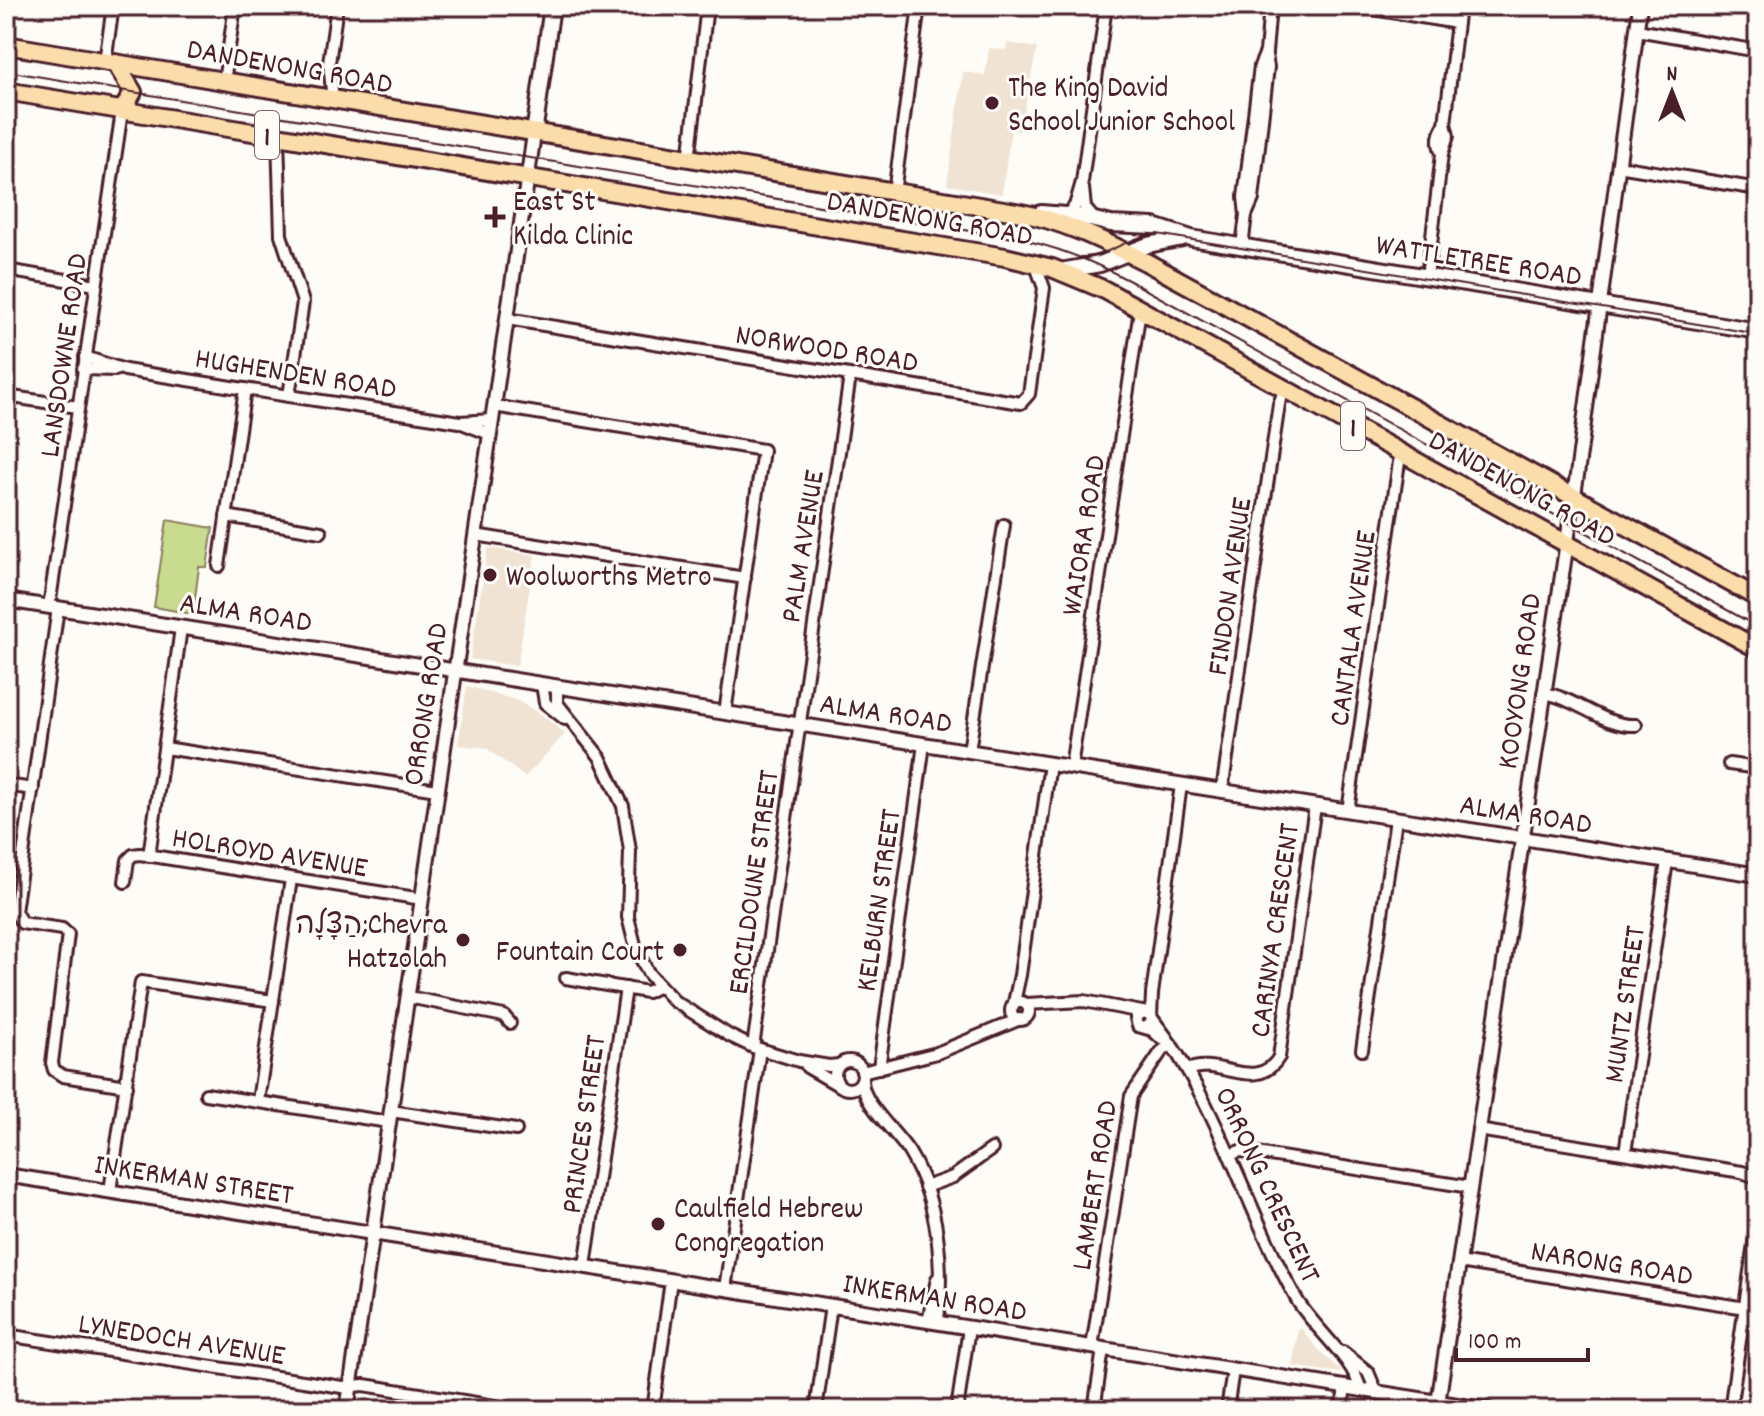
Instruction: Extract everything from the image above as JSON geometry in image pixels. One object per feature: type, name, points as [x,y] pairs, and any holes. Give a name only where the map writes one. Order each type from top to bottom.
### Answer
[{"type":"highway","name":"DANDENONG ROAD","points":[[6,45],[1016,212],[1059,223],[1129,253],[1758,598]]},
{"type":"highway","points":[[110,63],[133,92],[122,111]]},
{"type":"highway","name":"DANDENONG ROAD","points":[[6,91],[1035,263],[1098,287],[1758,649]]},
{"type":"main road","name":"ORRONG ROAD","points":[[534,134],[552,6]]},
{"type":"main road","name":"WATTLETREE ROAD","points":[[1016,212],[1154,226],[1191,238],[1758,331]]},
{"type":"main road","name":"WATTLETREE ROAD","points":[[1059,271],[1100,264],[1151,244],[1191,238]]},
{"type":"street","points":[[110,63],[113,6]]},
{"type":"street","points":[[224,82],[235,6]]},
{"type":"street","points":[[333,100],[329,69],[337,6]]},
{"type":"street","points":[[689,160],[707,6]]},
{"type":"street","points":[[894,193],[919,6]]},
{"type":"street","points":[[1066,215],[1075,206],[1082,182],[1106,6]]},
{"type":"street","points":[[1242,246],[1246,215],[1244,197],[1270,6]]},
{"type":"street","points":[[1356,6],[1457,23]]},
{"type":"street","points":[[1427,277],[1442,154],[1448,136],[1445,124],[1459,6]]},
{"type":"street","name":"KOOYONG ROAD","points":[[1438,1406],[1573,496],[1640,6]]},
{"type":"street","points":[[1637,30],[1758,51]]},
{"type":"street","points":[[311,96],[329,69]]},
{"type":"street","name":"LANSDOWNE ROAD","points":[[122,111],[78,407],[33,789],[11,899],[20,922],[62,929],[68,934],[52,1063],[54,1070],[63,1076],[127,1086]]},
{"type":"street","name":"ORRONG ROAD","points":[[347,1410],[534,134]]},
{"type":"street","points":[[278,136],[281,235],[303,302],[289,396]]},
{"type":"street","points":[[1618,166],[1758,189]]},
{"type":"street","points":[[1082,182],[1085,208],[1089,216],[1101,222]]},
{"type":"street","name":"NORWOOD ROAD","points":[[507,319],[1025,402],[1029,394],[1044,288],[1035,263]]},
{"type":"street","points":[[12,271],[96,285]]},
{"type":"street","points":[[1044,288],[1059,271]]},
{"type":"street","name":"WAIORA ROAD","points":[[1071,767],[1140,310]]},
{"type":"street","name":"HUGHENDEN ROAD","points":[[85,357],[125,370]]},
{"type":"street","name":"HUGHENDEN ROAD","points":[[83,369],[125,370],[460,422],[490,434]]},
{"type":"street","name":"PALM AVENUE","points":[[799,724],[850,376]]},
{"type":"street","name":"FINDON AVENUE","points":[[1222,791],[1277,419],[1285,388]]},
{"type":"street","points":[[219,566],[245,389]]},
{"type":"street","points":[[6,396],[78,407]]},
{"type":"street","name":"HUGHENDEN ROAD","points":[[460,422],[493,413],[763,450],[745,578]]},
{"type":"street","name":"CANTALA AVENUE","points":[[1348,811],[1399,462],[1404,454]]},
{"type":"street","points":[[226,516],[321,532]]},
{"type":"street","points":[[969,751],[1004,525]]},
{"type":"street","points":[[475,535],[745,578],[725,713]]},
{"type":"street","name":"ALMA ROAD","points":[[6,600],[1758,875]]},
{"type":"street","name":"HOLROYD AVENUE","points":[[181,628],[149,856],[422,899]]},
{"type":"street","points":[[542,684],[545,703],[576,727]]},
{"type":"street","points":[[557,686],[557,703],[607,769],[623,806],[630,851],[627,905],[632,938],[642,962],[659,986],[697,1017],[756,1048],[829,1066],[854,1062],[862,1076],[862,1089],[871,1105],[908,1151],[925,1187],[936,1232],[939,1274],[933,1322]]},
{"type":"street","points":[[1543,693],[1555,694],[1618,723],[1636,725]]},
{"type":"street","name":"ERCILDOUNE STREET","points":[[725,1289],[799,724]]},
{"type":"street","name":"KELBURN STREET","points":[[879,1065],[924,744]]},
{"type":"street","points":[[165,748],[437,790]]},
{"type":"street","points":[[1020,1010],[1020,975],[1050,764]]},
{"type":"street","points":[[1729,764],[1758,768]]},
{"type":"street","points":[[6,785],[33,789]]},
{"type":"street","points":[[1145,1018],[1152,994],[1181,785]]},
{"type":"street","name":"CARINYA CRESCENT","points":[[1188,1070],[1200,1066],[1258,1075],[1270,1069],[1279,1057],[1315,806]]},
{"type":"street","points":[[1362,1050],[1396,819]]},
{"type":"street","points":[[125,882],[130,857],[135,854],[149,856]]},
{"type":"street","name":"MUNTZ STREET","points":[[1625,1153],[1667,861]]},
{"type":"street","points":[[258,1101],[291,879]]},
{"type":"street","points":[[566,978],[650,992],[659,986]]},
{"type":"street","points":[[110,1191],[141,982],[273,1001]]},
{"type":"street","name":"PRINCES STREET","points":[[585,1266],[626,988]]},
{"type":"street","points":[[408,997],[504,1016],[510,1023]]},
{"type":"street","name":"ORRONG CRESCENT","points":[[854,1062],[879,1065],[937,1053],[988,1032],[1020,1010],[1051,1003],[1084,1001],[1145,1018],[1171,1044],[1188,1070],[1299,1303],[1356,1374],[1360,1389]]},
{"type":"street","name":"LAMBERT ROAD","points":[[1094,1410],[1097,1348],[1131,1096],[1161,1052],[1171,1044]]},
{"type":"street","points":[[799,1061],[871,1105]]},
{"type":"street","points":[[839,1065],[835,1077],[842,1087]]},
{"type":"street","name":"ORRONG CRESCENT","points":[[862,1076],[879,1065]]},
{"type":"street","points":[[842,1087],[856,1087],[862,1076]]},
{"type":"street","points":[[206,1094],[516,1130]]},
{"type":"street","points":[[1478,1130],[1758,1175]]},
{"type":"street","points":[[925,1187],[953,1177],[992,1149]]},
{"type":"street","points":[[1229,1155],[1240,1151],[1250,1152],[1470,1187]]},
{"type":"street","name":"INKERMAN STREET","points":[[6,1175],[373,1232]]},
{"type":"street","points":[[1730,1410],[1758,1216]]},
{"type":"street","name":"INKERMAN ROAD","points":[[373,1232],[1376,1391],[1438,1406],[1489,1410]]},
{"type":"street","name":"NARONG ROAD","points":[[1459,1262],[1758,1310]]},
{"type":"street","points":[[653,1410],[671,1280]]},
{"type":"street","points":[[816,1410],[831,1306]]},
{"type":"street","points":[[957,1410],[969,1328]]},
{"type":"street","name":"LYNEDOCH AVENUE","points":[[6,1335],[342,1387],[364,1385],[520,1410]]},
{"type":"street","name":"ORRONG CRESCENT","points":[[1329,1342],[1364,1367],[1376,1391]]},
{"type":"street","points":[[1227,1410],[1233,1370]]},
{"type":"street","points":[[1342,1410],[1345,1386]]},
{"type":"shaded area","name":"The King David School Junior School","points":[[1007,43],[1037,48],[1020,131],[1011,130],[1002,194],[947,185],[963,72],[985,75],[989,48],[1006,50]]},
{"type":"shaded area","points":[[488,548],[535,555],[517,666],[470,659]]},
{"type":"shaded area","points":[[467,686],[516,700],[542,715],[565,734],[525,777],[486,748],[458,745]]},
{"type":"shaded area","points":[[1301,1328],[1341,1371],[1341,1373],[1292,1366]]},
{"type":"green space","points":[[167,520],[213,528],[207,567],[199,567],[193,614],[154,607]]},
{"type":"tram line","points":[[6,71],[1047,246],[1090,261],[1130,281],[1758,627]]},
{"type":"tram line","points":[[1081,257],[1101,254],[1138,238],[1157,234],[1758,334]]},
{"type":"place","name":"The King David School Junior School","points":[[992,103]]},
{"type":"place","name":"East St Kilda Clinic","points":[[495,217]]},
{"type":"place","name":"Woolworths Metro","points":[[490,575]]},
{"type":"place","name":"הַצָּלָה;Chevra Hatzolah","points":[[463,940]]},
{"type":"place","name":"Fountain Court","points":[[680,950]]},
{"type":"place","name":"Caulfield Hebrew Congregation","points":[[658,1224]]}]
